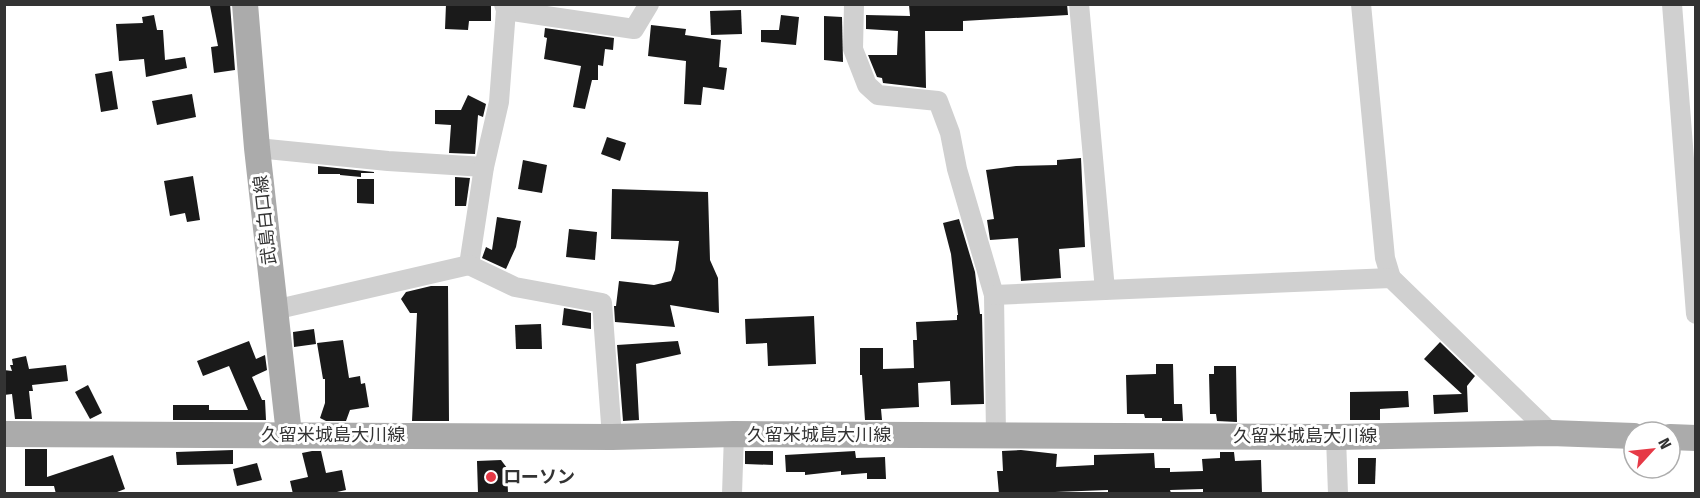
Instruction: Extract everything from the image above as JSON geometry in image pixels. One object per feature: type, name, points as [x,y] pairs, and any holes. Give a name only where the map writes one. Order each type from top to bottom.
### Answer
[{"type":"main road","name":"武島白口線","points":[[245,4],[257,148],[289,434]]},
{"type":"main road","name":"久留米城島大川線","points":[[4,434],[1336,437],[1551,433],[1622,436]]},
{"type":"street","points":[[469,265],[484,166],[499,102],[505,7],[634,29],[649,4]]},
{"type":"street","points":[[854,4],[853,49],[867,85],[878,95],[938,101],[950,133],[957,169],[994,295],[996,435]]},
{"type":"street","points":[[1079,4],[1105,290]]},
{"type":"street","points":[[1360,4],[1385,258],[1391,278],[1551,433]]},
{"type":"street","points":[[1672,4],[1695,314]]},
{"type":"street","points":[[257,148],[388,161],[484,166]]},
{"type":"street","points":[[274,310],[469,265],[515,287],[602,303],[612,437]]},
{"type":"street","points":[[994,295],[1391,278]]},
{"type":"street","points":[[732,494],[734,434]]},
{"type":"street","points":[[1336,437],[1338,494]]},
{"type":"building","points":[[230,4],[235,70],[214,73],[211,47],[218,46],[210,6]]},
{"type":"building","points":[[446,4],[491,4],[491,21],[469,21],[468,30],[445,29]]},
{"type":"building","points":[[1067,4],[1068,15],[963,21],[963,31],[925,31],[926,88],[883,83],[882,78],[877,77],[868,55],[897,55],[898,31],[866,29],[866,15],[910,16],[909,5]]},
{"type":"building","points":[[741,10],[742,34],[711,35],[710,11]]},
{"type":"building","points":[[154,15],[157,30],[163,30],[165,60],[185,57],[187,68],[146,77],[144,59],[119,61],[116,24],[143,23],[142,17]]},
{"type":"building","points":[[781,15],[799,17],[796,45],[761,42],[761,30],[779,30]]},
{"type":"building","points":[[824,16],[842,17],[843,62],[824,60]]},
{"type":"building","points":[[651,25],[686,29],[685,35],[721,40],[719,67],[727,68],[724,90],[703,87],[701,105],[684,104],[686,61],[648,56]]},
{"type":"building","points":[[545,28],[614,38],[613,50],[605,49],[603,66],[598,65],[598,80],[592,80],[585,109],[573,107],[581,66],[544,59],[547,38],[544,37]]},
{"type":"building","points":[[112,71],[118,109],[101,112],[95,74]]},
{"type":"building","points":[[192,94],[196,117],[157,125],[152,101]]},
{"type":"building","points":[[468,95],[486,104],[483,117],[478,115],[475,154],[449,153],[451,125],[435,124],[435,110],[461,110]]},
{"type":"building","points":[[607,137],[626,143],[620,161],[601,154]]},
{"type":"building","points":[[1081,158],[1085,247],[1059,249],[1061,278],[1021,281],[1018,238],[990,240],[987,220],[994,219],[986,170],[1016,166],[1057,165],[1057,160]]},
{"type":"building","points":[[523,160],[547,165],[542,193],[518,189]]},
{"type":"building","points":[[318,166],[374,173],[361,173],[361,177],[318,174]]},
{"type":"building","points":[[193,176],[200,220],[187,222],[185,213],[170,216],[164,181]]},
{"type":"building","points":[[455,177],[470,178],[466,206],[455,206]]},
{"type":"building","points":[[357,179],[374,179],[374,204],[357,203]]},
{"type":"building","points":[[612,189],[708,192],[710,260],[718,278],[719,313],[670,305],[675,327],[615,322],[614,306],[616,306],[619,281],[654,285],[671,281],[679,241],[611,239]]},
{"type":"building","points":[[497,217],[521,221],[516,247],[506,269],[482,258],[486,247],[492,250]]},
{"type":"building","points":[[959,219],[975,272],[980,314],[982,314],[984,404],[951,405],[950,381],[918,383],[919,407],[881,409],[882,420],[865,420],[862,375],[860,375],[860,348],[883,348],[883,369],[914,368],[913,340],[917,340],[916,322],[957,320],[951,254],[943,223]]},
{"type":"building","points":[[569,229],[597,232],[595,260],[566,257]]},
{"type":"building","points":[[431,286],[448,286],[449,421],[412,421],[417,313],[410,313],[401,299],[406,292]]},
{"type":"building","points":[[564,308],[591,313],[591,329],[562,325]]},
{"type":"building","points":[[814,316],[816,364],[768,366],[767,343],[746,344],[745,319]]},
{"type":"building","points":[[541,324],[542,349],[516,349],[515,325]]},
{"type":"building","points":[[314,329],[316,344],[294,347],[293,332]]},
{"type":"building","points":[[343,340],[349,378],[360,376],[361,384],[365,383],[369,407],[350,410],[346,421],[326,421],[320,418],[325,403],[325,379],[323,379],[317,343]]},
{"type":"building","points":[[249,341],[256,359],[265,355],[267,370],[252,377],[262,400],[265,400],[266,420],[173,420],[173,405],[209,405],[209,410],[248,410],[229,366],[203,376],[197,361]]},
{"type":"building","points":[[678,341],[681,354],[636,364],[639,420],[623,421],[617,345]]},
{"type":"building","points":[[1440,342],[1475,376],[1467,386],[1468,412],[1434,414],[1433,395],[1462,394],[1424,359]]},
{"type":"building","points":[[26,356],[29,369],[66,365],[68,381],[32,385],[33,391],[29,391],[32,419],[15,419],[12,394],[4,395],[4,370],[12,371],[10,365],[13,365],[12,359]]},
{"type":"building","points":[[1156,364],[1173,364],[1174,404],[1182,404],[1183,421],[1162,421],[1162,418],[1145,418],[1144,414],[1127,414],[1126,375],[1156,374]]},
{"type":"building","points":[[1214,366],[1236,366],[1237,422],[1217,421],[1216,414],[1210,414],[1209,374],[1214,374]]},
{"type":"building","points":[[88,385],[102,413],[90,419],[75,392]]},
{"type":"building","points":[[1408,391],[1409,407],[1380,409],[1380,420],[1350,420],[1350,392]]},
{"type":"building","points":[[25,449],[47,449],[47,477],[113,455],[125,489],[112,494],[56,494],[54,486],[25,486]]},
{"type":"building","points":[[233,450],[233,464],[177,465],[176,452]]},
{"type":"building","points":[[1021,450],[1057,454],[1056,467],[1094,465],[1094,455],[1154,453],[1155,468],[1170,468],[1170,472],[1203,471],[1202,459],[1220,458],[1220,452],[1234,452],[1235,461],[1261,460],[1262,494],[1203,494],[1203,489],[1170,490],[1171,493],[1152,494],[1108,494],[1108,490],[1055,492],[1054,494],[999,494],[997,471],[1003,471],[1002,451]]},
{"type":"building","points":[[321,451],[326,473],[342,470],[346,490],[328,494],[293,494],[290,481],[308,477],[302,453]]},
{"type":"building","points":[[745,451],[773,451],[773,465],[745,464]]},
{"type":"building","points":[[855,451],[856,458],[885,457],[886,479],[867,479],[867,473],[841,475],[841,471],[805,475],[805,472],[786,472],[785,455]]},
{"type":"building","points":[[1358,458],[1376,458],[1375,484],[1358,484]]},
{"type":"building","points":[[501,460],[507,468],[508,494],[478,494],[477,461]]},
{"type":"building","points":[[257,463],[262,480],[237,486],[233,469]]},
{"type":"place","name":"ローソン","points":[[491,477]]}]
